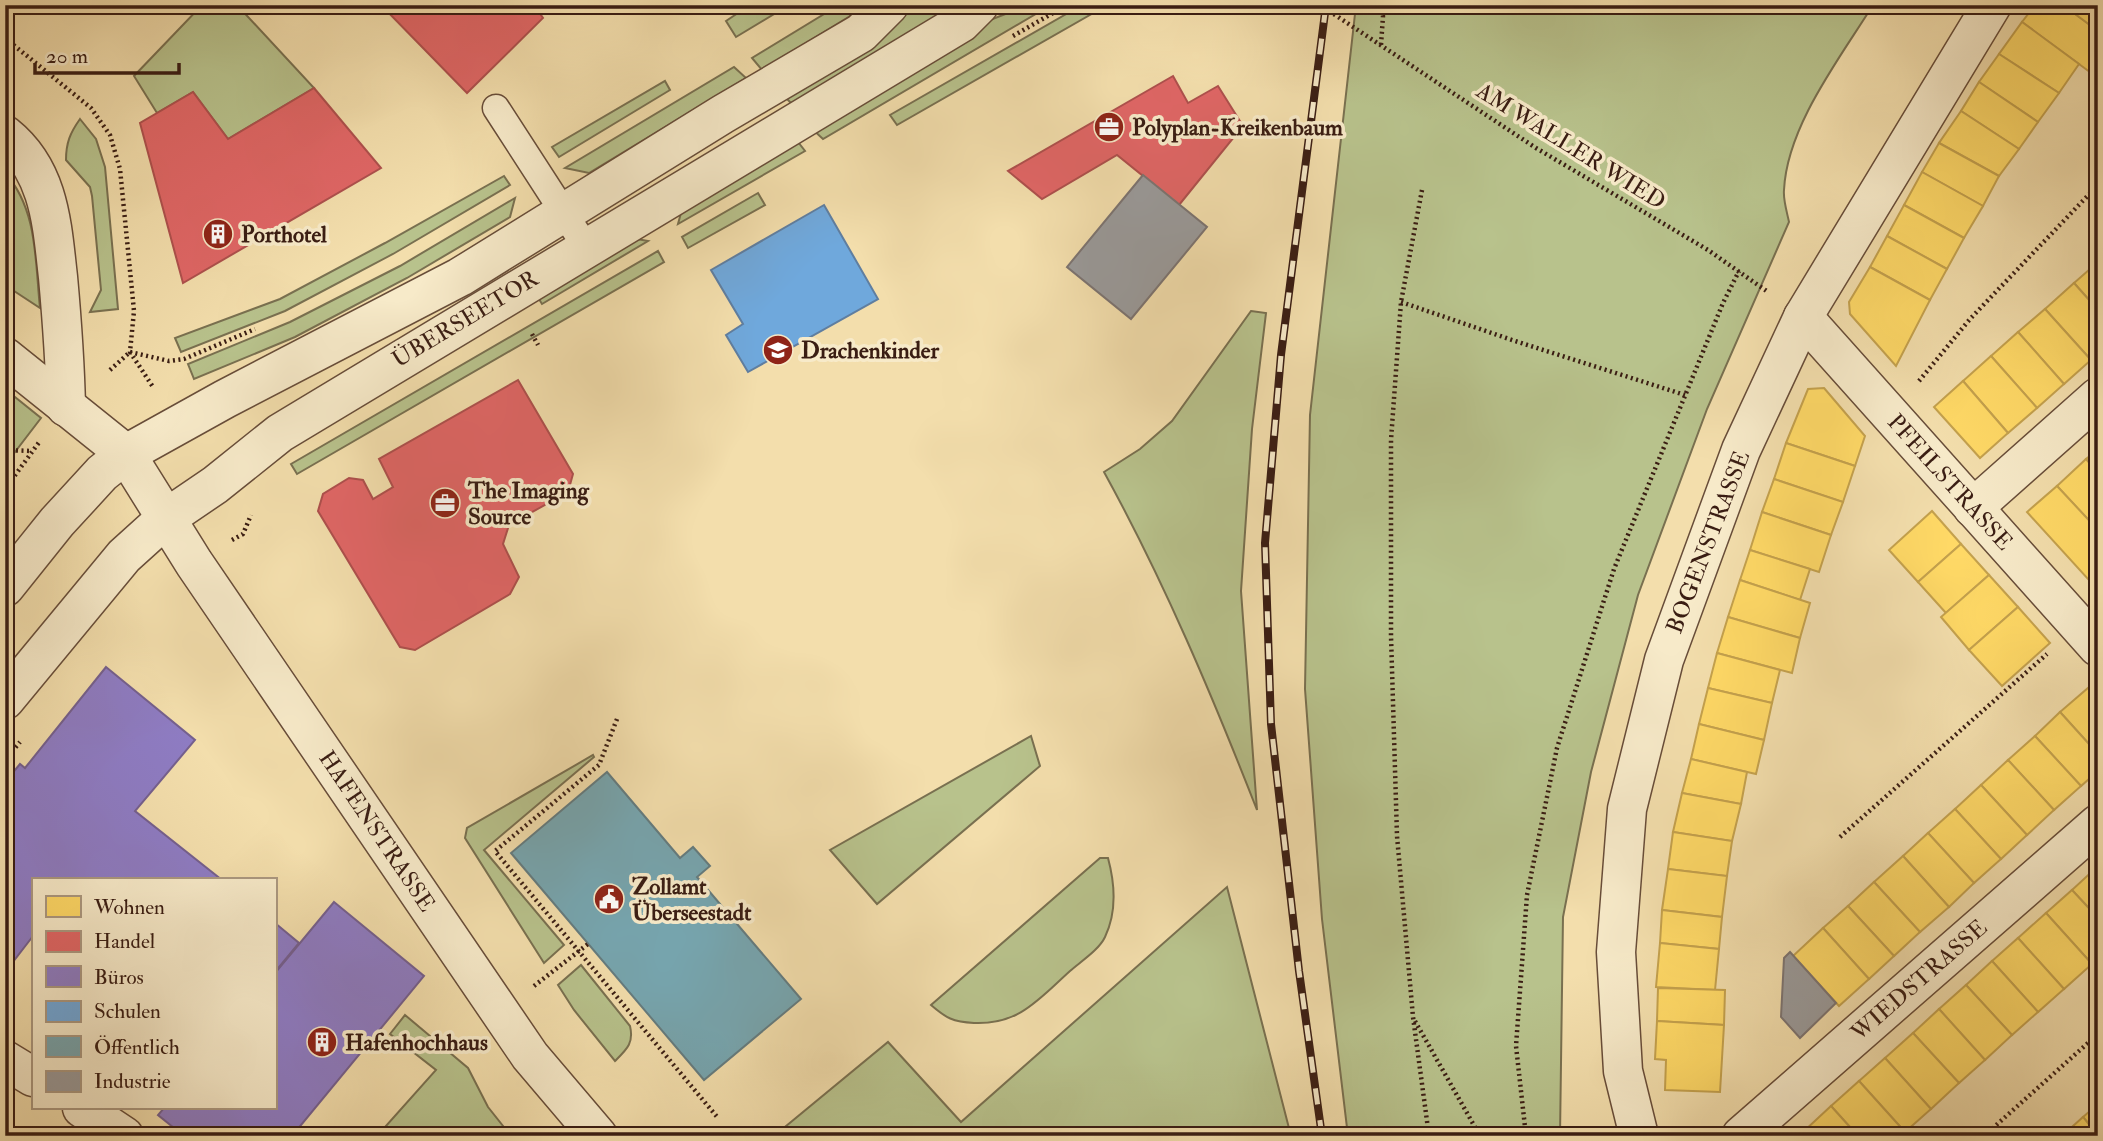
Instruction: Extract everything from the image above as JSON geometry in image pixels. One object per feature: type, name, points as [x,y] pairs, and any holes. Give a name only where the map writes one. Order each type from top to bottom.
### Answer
[{"type":"street","name":"ÜBERSEETOR","points":[[5,587],[57,522],[102,473],[126,454],[225,399],[460,277],[723,114],[861,33],[889,5]]},
{"type":"street","name":"ÜBERSEETOR","points":[[5,699],[124,556],[165,519],[215,485],[280,433],[961,23],[979,5]]},
{"type":"street","name":"BOGENSTRASSE","points":[[1639,1136],[1623,1071],[1616,952],[1627,809],[1664,660],[1741,450],[1803,317],[1992,5]]},
{"type":"street","points":[[5,135],[18,145],[35,170],[51,211],[65,340],[66,407]]},
{"type":"street","name":"PFEILSTRASSE","points":[[1803,317],[2088,637]]},
{"type":"street","points":[[5,357],[126,454]]},
{"type":"street","points":[[1973,508],[2098,397]]},
{"type":"street","name":"HAFENSTRASSE","points":[[126,454],[165,519],[530,1056],[598,1136]]},
{"type":"street","name":"WIEDSTRASSE","points":[[1741,1136],[2098,824]]},
{"type":"street","points":[[5,1060],[32,1076]]},
{"type":"street","points":[[85,1110],[124,1136]]},
{"type":"lane","points":[[496,108],[586,247]]},
{"type":"path","name":"AM WALLER WIED","points":[[1320,5],[1535,148],[1708,250],[1803,317]]},
{"type":"path","points":[[1379,5],[1383,16],[1381,46]]},
{"type":"path","points":[[5,38],[91,108],[110,135],[120,169],[132,298],[130,352],[170,361],[184,359],[262,327]]},
{"type":"path","points":[[1890,415],[1970,319],[2098,185]]},
{"type":"path","points":[[1422,190],[1401,302],[1391,440],[1391,636],[1397,836],[1413,1017],[1429,1136]]},
{"type":"path","points":[[1526,1136],[1516,1046],[1527,895],[1557,748],[1614,569],[1723,303],[1739,271]]},
{"type":"path","points":[[1401,302],[1685,395]]},
{"type":"path","points":[[5,450],[33,451]]},
{"type":"path","points":[[1840,837],[2088,637]]},
{"type":"path","points":[[617,719],[599,765],[495,851],[718,1118]]},
{"type":"path","points":[[559,966],[588,944]]},
{"type":"path","points":[[1413,1017],[1480,1136]]},
{"type":"path","points":[[1984,1136],[2098,1034]]},
{"type":"green space","points":[[202,5],[237,5],[314,88],[228,139],[193,92],[157,113],[134,76]]},
{"type":"green space","points":[[750,5],[789,5],[736,37],[726,21]]},
{"type":"green space","points":[[839,5],[862,5],[855,13],[762,70],[752,58]]},
{"type":"green space","points":[[914,5],[941,5],[946,13],[792,104],[782,94],[891,30]]},
{"type":"green space","points":[[1029,5],[1051,5],[823,139],[810,127],[990,20]]},
{"type":"green space","points":[[1082,5],[1089,5],[1095,12],[897,125],[890,115]]},
{"type":"green space","points":[[1356,5],[1873,5],[1817,93],[1795,142],[1787,166],[1784,190],[1789,222],[1707,409],[1638,595],[1591,772],[1563,917],[1560,1136],[1348,1136],[1322,919],[1305,689],[1310,415]]},
{"type":"green space","points":[[734,67],[746,78],[589,173],[565,168]]},
{"type":"green space","points":[[665,81],[670,90],[559,157],[552,147]]},
{"type":"green space","points":[[80,119],[96,139],[105,167],[118,309],[90,312],[101,290],[92,196],[90,187],[66,160],[69,138]]},
{"type":"green space","points":[[795,138],[805,151],[678,224],[684,202]]},
{"type":"green space","points":[[5,173],[16,187],[29,219],[40,308],[5,285]]},
{"type":"green space","points":[[504,176],[510,185],[393,254],[285,311],[181,352],[175,338],[280,299]]},
{"type":"green space","points":[[758,193],[765,205],[688,248],[682,237]]},
{"type":"green space","points":[[515,198],[510,217],[407,278],[295,337],[194,379],[188,364],[290,322],[400,266]]},
{"type":"green space","points":[[626,237],[648,241],[542,304],[534,291]]},
{"type":"green space","points":[[658,251],[664,262],[297,474],[291,464]]},
{"type":"green space","points":[[1251,311],[1266,313],[1252,429],[1241,591],[1257,810],[1186,639],[1104,472],[1140,449],[1172,421]]},
{"type":"green space","points":[[5,389],[41,418],[5,465]]},
{"type":"green space","points":[[1031,736],[1040,766],[877,904],[830,850]]},
{"type":"green space","points":[[593,755],[594,757],[484,850],[564,945],[544,963],[465,838],[467,828]]},
{"type":"green space","points":[[1100,858],[1108,858],[1113,888],[1112,918],[1105,937],[1094,951],[1038,1000],[1004,1020],[974,1023],[955,1020],[931,1005]]},
{"type":"green space","points":[[1227,887],[1291,1136],[774,1136],[888,1042],[961,1122]]},
{"type":"green space","points":[[581,965],[630,1026],[631,1037],[628,1045],[615,1061],[574,1010],[558,985]]},
{"type":"green space","points":[[405,1015],[468,1068],[488,1107],[511,1136],[377,1136],[436,1070],[390,1034]]},
{"type":"building: Wohnen","points":[[2035,5],[2063,5],[2098,31],[2098,78],[2022,22]]},
{"type":"building: Wohnen","points":[[2063,5],[2098,5],[2098,31]]},
{"type":"building: Wohnen","points":[[2022,22],[2079,64],[2059,93],[1999,54]]},
{"type":"building: Wohnen","points":[[1999,54],[2059,93],[2038,122],[1979,82]]},
{"type":"building: Wohnen","points":[[1979,82],[2038,122],[2019,149],[1961,111]]},
{"type":"building: Wohnen","points":[[1961,111],[2019,149],[1999,176],[1939,143]]},
{"type":"building: Wohnen","points":[[1939,143],[1999,176],[1983,206],[1922,172]]},
{"type":"building: Wohnen","points":[[1922,172],[1983,206],[1964,238],[1904,205]]},
{"type":"building: Wohnen","points":[[1904,205],[1964,238],[1947,269],[1887,236]]},
{"type":"building: Wohnen","points":[[1887,236],[1947,269],[1930,300],[1870,267]]},
{"type":"building: Wohnen","points":[[2098,262],[2098,310],[2074,283]]},
{"type":"building: Wohnen","points":[[1870,267],[1930,300],[1896,366],[1850,314],[1849,302]]},
{"type":"building: Wohnen","points":[[2074,283],[2098,310],[2098,354],[2091,360],[2045,309]]},
{"type":"building: Wohnen","points":[[2045,309],[2091,360],[2064,384],[2018,332]]},
{"type":"building: Wohnen","points":[[2018,332],[2064,384],[2037,408],[1991,356]]},
{"type":"building: Wohnen","points":[[1991,356],[2037,408],[2008,433],[1963,381]]},
{"type":"building: Wohnen","points":[[1963,381],[2008,433],[1980,458],[1934,407]]},
{"type":"building: Wohnen","points":[[1824,388],[1865,436],[1855,466],[1786,443],[1808,389]]},
{"type":"building: Wohnen","points":[[1786,443],[1855,466],[1843,502],[1774,479]]},
{"type":"building: Wohnen","points":[[2098,449],[2098,473],[2086,459]]},
{"type":"building: Wohnen","points":[[2086,459],[2098,473],[2098,530],[2057,486]]},
{"type":"building: Wohnen","points":[[1774,479],[1843,502],[1831,535],[1762,512]]},
{"type":"building: Wohnen","points":[[2057,486],[2098,530],[2098,547],[2094,550],[2098,554],[2098,590],[2027,512]]},
{"type":"building: Wohnen","points":[[1932,511],[1961,544],[1918,582],[1889,550]]},
{"type":"building: Wohnen","points":[[1762,512],[1831,535],[1819,572],[1750,550]]},
{"type":"building: Wohnen","points":[[1961,544],[1989,575],[1946,613],[1918,582]]},
{"type":"building: Wohnen","points":[[1750,550],[1810,569],[1800,600],[1740,580]]},
{"type":"building: Wohnen","points":[[1989,575],[2018,607],[1969,650],[1941,617]]},
{"type":"building: Wohnen","points":[[1740,580],[1810,603],[1800,638],[1728,617]]},
{"type":"building: Wohnen","points":[[2018,607],[2050,643],[2002,686],[1969,650]]},
{"type":"building: Wohnen","points":[[1728,617],[1800,638],[1792,673],[1717,653]]},
{"type":"building: Wohnen","points":[[1717,653],[1780,670],[1772,703],[1708,688]]},
{"type":"building: Wohnen","points":[[1708,688],[1772,703],[1764,740],[1699,724]]},
{"type":"building: Wohnen","points":[[2088,688],[2098,699],[2098,754],[2060,712]]},
{"type":"building: Wohnen","points":[[2060,712],[2098,754],[2098,771],[2081,786],[2035,736]]},
{"type":"building: Wohnen","points":[[1699,724],[1764,740],[1756,774],[1691,759]]},
{"type":"building: Wohnen","points":[[2035,736],[2081,786],[2054,810],[2008,760]]},
{"type":"building: Wohnen","points":[[1691,759],[1747,772],[1741,804],[1682,793]]},
{"type":"building: Wohnen","points":[[2008,760],[2054,810],[2027,835],[1981,785]]},
{"type":"building: Wohnen","points":[[1981,785],[2027,835],[2001,859],[1955,809]]},
{"type":"building: Wohnen","points":[[1682,793],[1741,804],[1732,841],[1673,832]]},
{"type":"building: Wohnen","points":[[1955,809],[2001,859],[1974,883],[1928,833]]},
{"type":"building: Wohnen","points":[[1673,832],[1732,841],[1727,876],[1668,869]]},
{"type":"building: Wohnen","points":[[1928,833],[1974,883],[1949,907],[1903,856]]},
{"type":"building: Wohnen","points":[[1903,856],[1949,907],[1920,932],[1874,882]]},
{"type":"building: Wohnen","points":[[2098,866],[2098,918],[2072,890]]},
{"type":"building: Wohnen","points":[[1668,869],[1727,876],[1722,917],[1662,910]]},
{"type":"building: Wohnen","points":[[1874,882],[1920,932],[1894,956],[1848,906]]},
{"type":"building: Wohnen","points":[[2072,890],[2098,918],[2098,958],[2092,964],[2046,913]]},
{"type":"building: Wohnen","points":[[1848,906],[1894,956],[1869,979],[1823,928]]},
{"type":"building: Wohnen","points":[[1662,910],[1722,917],[1719,949],[1660,943]]},
{"type":"building: Wohnen","points":[[2046,913],[2092,964],[2064,989],[2018,938]]},
{"type":"building: Wohnen","points":[[1823,928],[1869,979],[1839,1006],[1793,956]]},
{"type":"building: Wohnen","points":[[2018,938],[2064,989],[2038,1012],[1992,961]]},
{"type":"building: Wohnen","points":[[1660,943],[1719,949],[1715,990],[1656,987]]},
{"type":"building: Wohnen","points":[[1992,961],[2038,1012],[2012,1035],[1966,985]]},
{"type":"building: Wohnen","points":[[1966,985],[2012,1035],[1985,1060],[1939,1009]]},
{"type":"building: Wohnen","points":[[1658,988],[1725,990],[1724,1025],[1657,1021]]},
{"type":"building: Wohnen","points":[[1939,1009],[1985,1060],[1959,1083],[1913,1033]]},
{"type":"building: Wohnen","points":[[1657,1021],[1724,1025],[1720,1092],[1665,1090],[1666,1060],[1655,1059]]},
{"type":"building: Wohnen","points":[[1913,1033],[1959,1083],[1931,1109],[1885,1058]]},
{"type":"building: Wohnen","points":[[1885,1058],[1931,1109],[1905,1132],[1859,1081]]},
{"type":"building: Wohnen","points":[[1859,1081],[1905,1132],[1901,1136],[1858,1136],[1831,1106]]},
{"type":"building: Wohnen","points":[[2098,1104],[2098,1134],[2083,1117]]},
{"type":"building: Wohnen","points":[[1831,1106],[1858,1136],[1807,1136],[1803,1132]]},
{"type":"building: Wohnen","points":[[2083,1117],[2098,1136],[2062,1136]]},
{"type":"building: Handel","points":[[381,5],[534,5],[543,18],[467,93]]},
{"type":"building: Handel","points":[[1173,76],[1188,103],[1218,86],[1243,126],[1179,205],[1117,155],[1042,199],[1008,171]]},
{"type":"building: Handel","name":"Porthotel","points":[[314,88],[381,168],[183,283],[140,123],[193,92],[228,139]]},
{"type":"building: Handel","points":[[518,380],[573,474],[568,492],[509,525],[503,544],[519,577],[510,594],[415,650],[400,647],[318,511],[323,494],[349,478],[363,480],[373,499],[393,487],[379,459]]},
{"type":"building: Büros","points":[[106,667],[195,740],[135,811],[219,878],[32,878],[32,937],[9,967],[5,964],[5,782],[20,764],[25,768]]},
{"type":"building: Büros","name":"Hafenhochhaus","points":[[334,902],[424,976],[292,1136],[184,1136],[158,1115],[162,1110],[276,1110],[276,972]]},
{"type":"building: Büros","points":[[276,924],[299,943],[276,971]]},
{"type":"building: Schulen","points":[[824,205],[878,299],[748,372],[726,335],[743,324],[711,270]]},
{"type":"building: Öffentlich","points":[[607,772],[680,858],[693,847],[710,866],[697,877],[801,999],[704,1080],[511,853]]},
{"type":"building: Industrie","points":[[1143,175],[1207,227],[1131,319],[1067,267]]},
{"type":"building: Industrie","points":[[1790,952],[1836,1003],[1800,1038],[1781,1017],[1784,958]]},
{"type":"railway","points":[[1322,1136],[1299,971],[1271,724],[1265,543],[1281,355],[1326,5]]},
{"type":"place","name":"Polyplan-Kreikenbaum","points":[[1109,127]]},
{"type":"place","name":"Porthotel","points":[[218,234]]},
{"type":"place","name":"Drachenkinder","points":[[778,350]]},
{"type":"place","name":"The Imaging Source","points":[[445,503]]},
{"type":"place","name":"Zollamt Überseestadt","points":[[609,899]]},
{"type":"place","name":"Hafenhochhaus","points":[[322,1042]]}]
